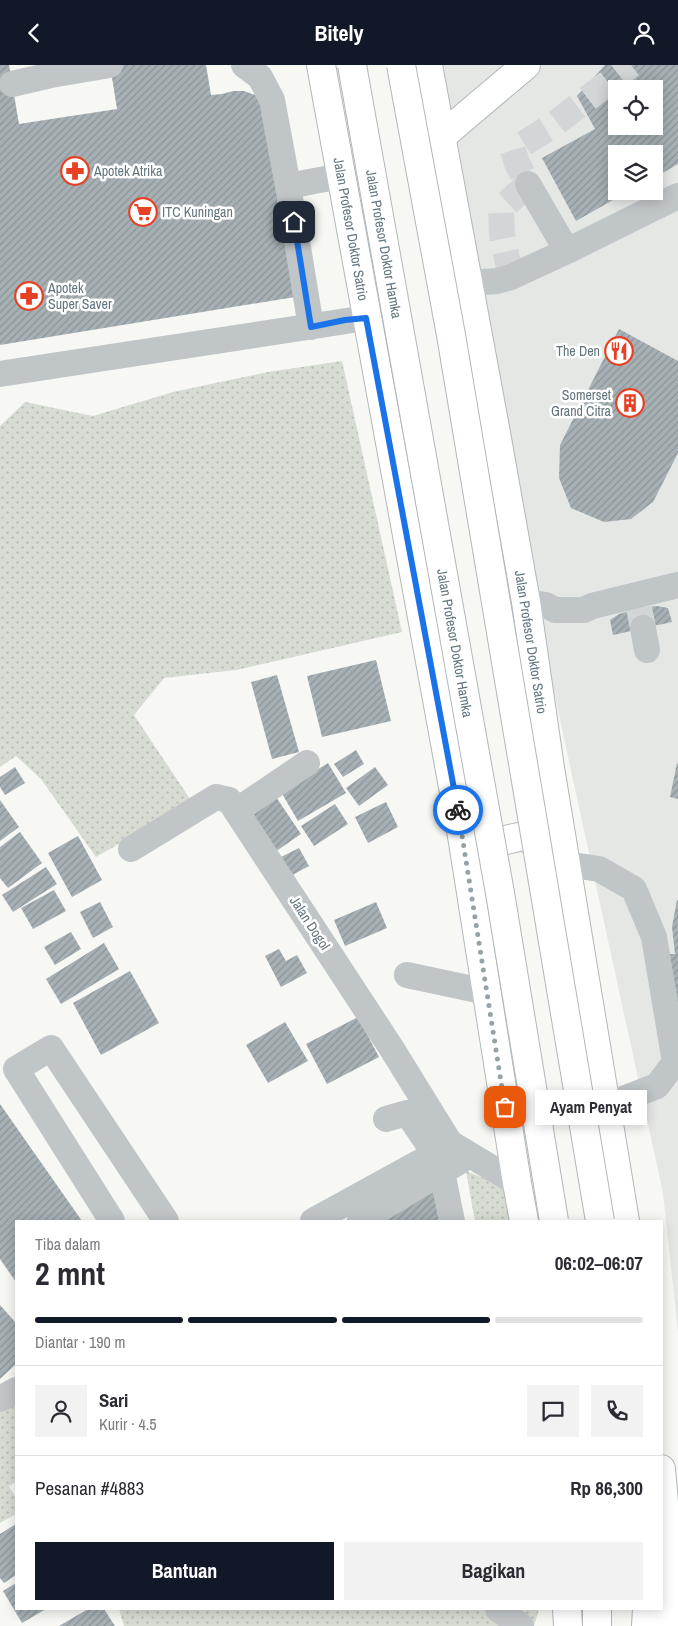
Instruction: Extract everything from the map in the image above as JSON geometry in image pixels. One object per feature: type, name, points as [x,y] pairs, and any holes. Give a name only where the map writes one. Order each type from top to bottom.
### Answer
[{"type":"main road","name":"Jalan Profesor Doktor Satrio","points":[[321,65],[470,879],[524,1220]]},
{"type":"main road","name":"Jalan Profesor Doktor Hamka","points":[[352,65],[500,893],[554,1220]]},
{"type":"main road","points":[[401,65],[451,335],[600,1220]]},
{"type":"main road","name":"Jalan Profesor Doktor Satrio","points":[[428,65],[469,283],[536,604],[550,768],[625,1220]]},
{"type":"main road","points":[[442,135],[526,65]]},
{"type":"main road","points":[[470,879],[483,853],[494,843],[523,836],[551,854],[567,869]]},
{"type":"main road","points":[[663,1484],[674,1570],[666,1625]]},
{"type":"main road","points":[[567,1610],[568,1626]]},
{"type":"main road","points":[[597,1610],[597,1626]]},
{"type":"main road","points":[[647,1610],[666,1625]]},
{"type":"street","points":[[12,84],[50,70],[110,65]]},
{"type":"street","points":[[244,65],[260,77],[272,100],[310,320]]},
{"type":"street","points":[[288,186],[342,176]]},
{"type":"street","points":[[528,184],[567,251]]},
{"type":"street","points":[[469,283],[498,281],[511,277],[678,196]]},
{"type":"street","points":[[0,363],[310,320],[366,318]]},
{"type":"street","points":[[0,373],[310,320]]},
{"type":"street","points":[[536,604],[555,610],[567,611],[584,610],[592,606],[641,620],[678,585]]},
{"type":"street","points":[[236,811],[307,763]]},
{"type":"street","name":"Jalan Dogol","points":[[131,849],[216,797],[229,800],[392,1049],[449,1156],[517,1183]]},
{"type":"street","points":[[567,869],[599,869],[634,889],[654,937],[675,1062],[657,1086],[605,1106]]},
{"type":"street","points":[[407,975],[487,992]]},
{"type":"street","points":[[111,1220],[16,1069],[51,1048],[165,1220]]},
{"type":"street","points":[[386,1119],[407,1113],[449,1156],[452,1220]]},
{"type":"street","points":[[315,1220],[449,1156]]},
{"type":"street","points":[[361,1220],[449,1156]]},
{"type":"street","points":[[0,1399],[15,1391]]},
{"type":"street","points":[[663,1472],[671,1485],[678,1488]]},
{"type":"street","points":[[499,1610],[521,1626]]},
{"type":"shaded area","points":[[442,65],[678,65],[678,1332],[663,1193],[537,614]]},
{"type":"shaded area","points":[[342,361],[402,632],[236,670],[164,678],[134,715],[192,802],[96,857],[41,779],[16,756],[0,767],[0,426],[25,402],[93,416],[173,392],[268,372]]},
{"type":"shaded area","points":[[466,1171],[506,1187],[515,1220],[475,1220]]},
{"type":"shaded area","points":[[15,1380],[15,1483],[9,1486],[15,1496],[15,1515],[0,1523],[0,1387]]},
{"type":"shaded area","points":[[119,1610],[539,1610],[534,1626],[124,1626]]},
{"type":"building","name":"ITC Kuningan","points":[[0,65],[9,65],[19,124],[117,109],[110,65],[206,65],[211,95],[244,91],[255,95],[263,102],[301,296],[0,345]]},
{"type":"building","points":[[605,65],[678,65],[678,164],[663,173],[663,145],[608,145],[608,200],[613,200],[576,221],[542,158],[595,129],[577,96]]},
{"type":"building","name":"Somerset Grand Citra","points":[[619,329],[678,361],[678,453],[653,502],[631,519],[604,522],[571,508],[559,478],[560,445]]},
{"type":"building","points":[[657,606],[668,608],[672,622],[613,635],[610,620],[619,614],[639,608]]},
{"type":"building","points":[[376,660],[391,721],[322,737],[307,676]]},
{"type":"building","points":[[277,675],[299,752],[272,759],[251,682]]},
{"type":"building","points":[[356,750],[364,764],[343,777],[334,764]]},
{"type":"building","points":[[328,763],[346,793],[298,821],[281,792]]},
{"type":"building","points":[[678,764],[678,799],[670,797]]},
{"type":"building","points":[[15,767],[25,783],[5,795],[0,787],[0,777]]},
{"type":"building","points":[[375,767],[388,785],[359,806],[346,788]]},
{"type":"building","points":[[276,797],[301,834],[272,854],[247,817]]},
{"type":"building","points":[[0,800],[19,827],[0,841]]},
{"type":"building","points":[[386,802],[398,827],[368,843],[355,817]]},
{"type":"building","points":[[335,804],[348,824],[314,846],[301,826]]},
{"type":"building","points":[[20,832],[42,863],[8,888],[0,878],[0,847]]},
{"type":"building","points":[[78,836],[102,880],[72,897],[48,853]]},
{"type":"building","points":[[299,848],[309,866],[285,879],[275,860]]},
{"type":"building","points":[[46,867],[57,884],[13,912],[2,895]]},
{"type":"building","points":[[54,890],[66,911],[33,929],[21,908]]},
{"type":"building","points":[[677,900],[678,1051],[667,954],[675,954],[672,927]]},
{"type":"building","points":[[100,902],[113,927],[93,938],[80,912]]},
{"type":"building","points":[[376,902],[387,928],[345,946],[334,920]]},
{"type":"building","points":[[71,932],[81,949],[55,965],[44,947]]},
{"type":"building","points":[[104,943],[119,969],[61,1004],[46,979]]},
{"type":"building","points":[[279,949],[286,961],[297,955],[307,973],[281,987],[265,956]]},
{"type":"building","points":[[130,971],[159,1023],[101,1055],[73,1003]]},
{"type":"building","points":[[358,1017],[379,1057],[327,1084],[306,1044]]},
{"type":"building","points":[[285,1022],[308,1061],[268,1083],[246,1045]]},
{"type":"building","points":[[0,1104],[81,1220],[15,1220],[15,1281],[0,1259]]},
{"type":"building","points":[[430,1189],[447,1214],[438,1220],[381,1220]]},
{"type":"building","points":[[0,1305],[15,1322],[15,1365],[0,1379]]},
{"type":"building","points":[[15,1525],[15,1576],[4,1583],[0,1578],[0,1534]]},
{"type":"building","points":[[15,1584],[15,1610],[44,1610],[22,1623],[3,1591]]},
{"type":"building","points":[[86,1610],[105,1610],[115,1626],[59,1626]]},
{"type":"tunnel","points":[[511,277],[502,234],[501,209],[528,184],[517,163],[513,150],[552,126],[631,65]]},
{"type":"tunnel","points":[[639,608],[643,628]]},
{"type":"way so far","points":[[458,810],[505,1107]]},
{"type":"place","name":"Apotek Atrika","points":[[75,171]]},
{"type":"place","name":"ITC Kuningan","points":[[143,212]]},
{"type":"place","name":"Apotek Super Saver","points":[[29,296]]},
{"type":"place","name":"The Den","points":[[619,351]]},
{"type":"place","name":"Somerset Grand Citra","points":[[630,403]]},
{"type":"place","name":"Ayam Penyat","points":[[505,1107]]},
{"type":"route","points":[[294,222],[311,327],[366,318],[458,810]]}]
